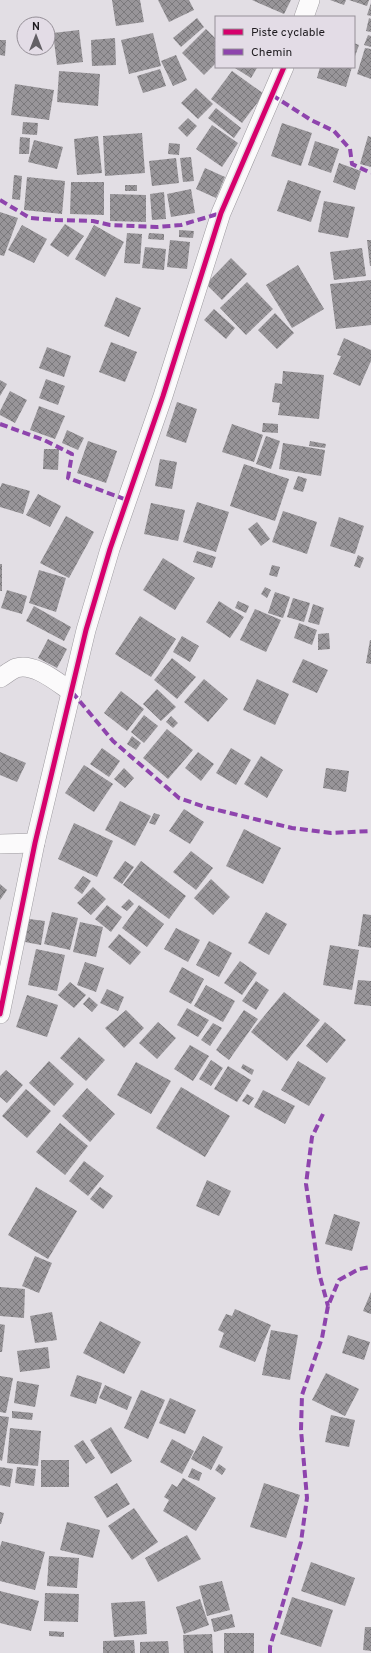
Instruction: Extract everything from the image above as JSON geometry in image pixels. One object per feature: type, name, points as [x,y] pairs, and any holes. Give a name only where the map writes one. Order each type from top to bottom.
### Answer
[{"type":"street","points":[[304,16],[310,0]]},
{"type":"street","points":[[0,1014],[35,843],[86,630],[110,549],[163,396],[220,213],[284,68]]},
{"type":"street","points":[[0,678],[17,668],[34,669],[38,670],[72,692]]},
{"type":"street","points":[[0,844],[35,843]]},
{"type":"building","points":[[112,0],[140,0],[144,22],[116,26]]},
{"type":"building","points":[[158,0],[189,0],[194,10],[169,22]]},
{"type":"building","points":[[252,0],[291,0],[284,14]]},
{"type":"building","points":[[330,0],[346,0],[344,5]]},
{"type":"building","points":[[349,0],[369,0],[367,6]]},
{"type":"building","points":[[371,3],[371,16],[367,15]]},
{"type":"building","points":[[197,18],[204,27],[181,47],[173,38]]},
{"type":"building","points":[[369,18],[371,19],[371,32],[366,31]]},
{"type":"building","points":[[206,29],[215,38],[215,64],[204,75],[182,53]]},
{"type":"building","points":[[79,30],[83,62],[57,65],[56,33]]},
{"type":"building","points":[[153,33],[161,66],[129,74],[121,40]]},
{"type":"building","points":[[368,35],[371,36],[371,47],[364,45]]},
{"type":"building","points":[[115,38],[116,65],[92,66],[91,40]]},
{"type":"building","points":[[0,40],[6,40],[5,56],[0,55]]},
{"type":"building","points":[[355,43],[359,45],[355,56]]},
{"type":"building","points":[[365,48],[371,49],[371,79],[357,74]]},
{"type":"building","points":[[176,55],[187,80],[173,86],[161,61]]},
{"type":"building","points":[[235,68],[257,68],[251,78]]},
{"type":"building","points":[[320,68],[352,68],[346,87],[317,78]]},
{"type":"building","points":[[160,69],[166,86],[143,93],[137,76]]},
{"type":"building","points":[[59,71],[100,74],[98,106],[57,102]]},
{"type":"building","points":[[232,71],[264,94],[242,123],[211,99]]},
{"type":"building","points":[[15,84],[54,90],[49,120],[11,115]]},
{"type":"building","points":[[196,88],[213,104],[198,119],[181,103]]},
{"type":"building","points":[[216,108],[241,128],[234,138],[208,118]]},
{"type":"building","points":[[188,118],[197,126],[187,137],[178,128]]},
{"type":"building","points":[[23,122],[38,123],[37,135],[22,134]]},
{"type":"building","points":[[282,123],[312,133],[301,166],[271,156]]},
{"type":"building","points":[[212,125],[238,143],[222,167],[196,149]]},
{"type":"building","points":[[142,133],[145,173],[105,176],[103,136]]},
{"type":"building","points":[[98,136],[102,173],[77,175],[74,139]]},
{"type":"building","points":[[368,136],[371,137],[371,167],[360,164]]},
{"type":"building","points":[[20,137],[30,138],[29,154],[19,154]]},
{"type":"building","points":[[34,140],[63,147],[57,169],[28,162]]},
{"type":"building","points":[[315,141],[339,149],[331,173],[308,165]]},
{"type":"building","points":[[169,143],[180,144],[179,155],[168,154]]},
{"type":"building","points":[[191,157],[194,181],[183,182],[180,158]]},
{"type":"building","points":[[176,158],[179,183],[152,186],[149,161]]},
{"type":"building","points":[[339,163],[361,171],[355,190],[333,182]]},
{"type":"building","points":[[205,168],[225,177],[216,198],[196,189]]},
{"type":"building","points":[[14,175],[22,176],[20,200],[12,199]]},
{"type":"building","points":[[27,177],[65,181],[62,214],[24,210]]},
{"type":"building","points":[[288,180],[321,191],[311,222],[277,211]]},
{"type":"building","points":[[71,182],[104,182],[104,215],[70,214]]},
{"type":"building","points":[[125,185],[137,185],[137,191],[125,191]]},
{"type":"building","points":[[191,189],[195,213],[171,217],[167,194]]},
{"type":"building","points":[[164,192],[166,219],[152,220],[150,194]]},
{"type":"building","points":[[110,194],[146,195],[146,222],[110,221]]},
{"type":"building","points":[[324,201],[355,207],[348,238],[318,232]]},
{"type":"building","points":[[0,212],[18,218],[4,256],[0,255]]},
{"type":"building","points":[[65,224],[84,236],[68,257],[50,245]]},
{"type":"building","points":[[22,225],[47,239],[34,263],[8,250]]},
{"type":"building","points":[[94,225],[124,242],[105,277],[75,259]]},
{"type":"building","points":[[179,230],[194,231],[193,238],[179,237]]},
{"type":"building","points":[[127,233],[142,234],[140,264],[124,263]]},
{"type":"building","points":[[149,233],[164,234],[164,240],[148,239]]},
{"type":"building","points":[[170,240],[190,242],[187,269],[167,267]]},
{"type":"building","points":[[367,240],[371,240],[371,266],[370,266]]},
{"type":"building","points":[[145,247],[166,249],[164,270],[142,268]]},
{"type":"building","points":[[362,248],[366,276],[334,280],[330,252]]},
{"type":"building","points":[[231,258],[247,274],[222,300],[206,284]]},
{"type":"building","points":[[298,265],[324,309],[292,328],[266,285]]},
{"type":"building","points":[[371,280],[371,325],[336,329],[330,284]]},
{"type":"building","points":[[247,282],[273,309],[246,335],[220,308]]},
{"type":"building","points":[[116,297],[141,308],[129,337],[104,326]]},
{"type":"building","points":[[214,309],[235,328],[226,339],[204,320]]},
{"type":"building","points":[[275,313],[294,333],[277,349],[258,330]]},
{"type":"building","points":[[344,338],[371,350],[371,361],[360,386],[333,374],[341,356],[337,355]]},
{"type":"building","points":[[111,342],[137,352],[125,382],[99,372]]},
{"type":"building","points":[[47,347],[71,356],[64,377],[39,368]]},
{"type":"building","points":[[283,371],[324,375],[319,419],[278,415],[280,403],[272,402],[275,383],[282,384]]},
{"type":"building","points":[[46,379],[65,386],[58,405],[39,398]]},
{"type":"building","points":[[0,380],[7,384],[0,396]]},
{"type":"building","points":[[10,391],[27,400],[15,423],[0,415],[0,411]]},
{"type":"building","points":[[177,402],[197,409],[186,443],[166,436]]},
{"type":"building","points":[[39,406],[65,416],[55,439],[30,430]]},
{"type":"building","points":[[263,423],[278,424],[278,433],[262,432]]},
{"type":"building","points":[[232,424],[263,435],[254,462],[222,452]]},
{"type":"building","points":[[67,430],[84,438],[78,450],[62,443]]},
{"type":"building","points":[[266,436],[280,441],[271,469],[256,464]]},
{"type":"building","points":[[88,441],[117,451],[106,483],[77,473]]},
{"type":"building","points":[[310,441],[326,444],[325,448],[309,446]]},
{"type":"building","points":[[283,443],[325,450],[321,476],[279,469]]},
{"type":"building","points":[[44,449],[59,449],[58,470],[43,469]]},
{"type":"building","points":[[160,459],[177,462],[172,489],[155,486]]},
{"type":"building","points":[[244,464],[289,479],[275,521],[230,506]]},
{"type":"building","points":[[298,476],[307,479],[303,492],[293,489]]},
{"type":"building","points":[[2,483],[30,491],[23,514],[0,507],[0,488]]},
{"type":"building","points":[[38,494],[61,506],[50,527],[26,515]]},
{"type":"building","points":[[197,502],[229,512],[216,552],[183,542]]},
{"type":"building","points":[[151,503],[185,510],[178,541],[144,534]]},
{"type":"building","points":[[283,511],[317,522],[307,554],[272,542]]},
{"type":"building","points":[[66,516],[94,532],[69,578],[40,563]]},
{"type":"building","points":[[339,517],[364,526],[355,554],[330,546]]},
{"type":"building","points":[[257,522],[270,539],[261,546],[248,529]]},
{"type":"building","points":[[197,551],[216,557],[212,568],[193,562]]},
{"type":"building","points":[[358,555],[364,558],[360,568],[354,566]]},
{"type":"building","points":[[163,558],[195,578],[175,610],[143,590]]},
{"type":"building","points":[[0,564],[2,564],[2,591],[0,591]]},
{"type":"building","points":[[272,565],[280,567],[277,577],[269,575]]},
{"type":"building","points":[[39,570],[66,578],[56,612],[29,603]]},
{"type":"building","points":[[265,587],[271,590],[267,598],[261,594]]},
{"type":"building","points":[[7,590],[27,596],[22,614],[1,608]]},
{"type":"building","points":[[275,592],[290,597],[283,618],[268,613]]},
{"type":"building","points":[[293,598],[310,603],[304,622],[287,617]]},
{"type":"building","points":[[219,601],[244,617],[230,638],[206,622]]},
{"type":"building","points":[[238,601],[249,606],[246,613],[235,608]]},
{"type":"building","points":[[313,604],[324,608],[319,625],[308,622]]},
{"type":"building","points":[[34,606],[71,627],[64,641],[26,621]]},
{"type":"building","points":[[255,609],[281,620],[266,652],[240,640]]},
{"type":"building","points":[[140,616],[176,639],[151,677],[115,654]]},
{"type":"building","points":[[299,623],[317,630],[312,645],[294,638]]},
{"type":"building","points":[[329,633],[330,649],[318,650],[318,634]]},
{"type":"building","points":[[182,636],[199,646],[190,662],[173,652]]},
{"type":"building","points":[[48,639],[67,649],[57,668],[38,658]]},
{"type":"building","points":[[371,640],[371,664],[366,663]]},
{"type":"building","points":[[172,658],[196,677],[177,699],[154,680]]},
{"type":"building","points":[[303,659],[328,670],[317,693],[292,682]]},
{"type":"building","points":[[204,679],[228,699],[208,722],[184,702]]},
{"type":"building","points":[[257,679],[289,694],[275,725],[243,710]]},
{"type":"building","points":[[157,689],[176,707],[161,721],[143,704]]},
{"type":"building","points":[[121,691],[144,709],[127,731],[104,713]]},
{"type":"building","points":[[144,715],[158,726],[144,743],[131,732]]},
{"type":"building","points":[[171,716],[178,723],[173,728],[166,722]]},
{"type":"building","points":[[167,729],[193,750],[168,779],[143,758]]},
{"type":"building","points":[[132,736],[141,743],[136,750],[127,744]]},
{"type":"building","points":[[102,748],[120,761],[109,777],[90,764]]},
{"type":"building","points":[[231,748],[251,760],[236,785],[216,773]]},
{"type":"building","points":[[0,752],[26,763],[17,782],[0,775]]},
{"type":"building","points":[[198,752],[214,764],[201,781],[185,768]]},
{"type":"building","points":[[261,756],[283,770],[267,798],[244,784]]},
{"type":"building","points":[[84,765],[113,784],[94,812],[65,793]]},
{"type":"building","points":[[124,768],[134,778],[125,788],[114,779]]},
{"type":"building","points":[[326,768],[349,771],[346,792],[323,788]]},
{"type":"building","points":[[120,801],[151,816],[135,846],[105,830]]},
{"type":"building","points":[[184,809],[204,822],[190,844],[169,831]]},
{"type":"building","points":[[154,813],[160,815],[155,825],[149,823]]},
{"type":"building","points":[[74,823],[113,841],[97,877],[58,859]]},
{"type":"building","points":[[244,829],[281,848],[263,884],[226,866]]},
{"type":"building","points":[[191,851],[213,868],[196,890],[173,872]]},
{"type":"building","points":[[125,861],[134,867],[122,884],[113,878]]},
{"type":"building","points":[[141,861],[186,896],[169,919],[123,885]]},
{"type":"building","points":[[83,876],[91,881],[82,894],[74,888]]},
{"type":"building","points":[[211,879],[230,897],[213,915],[194,898]]},
{"type":"building","points":[[0,884],[7,890],[0,900]]},
{"type":"building","points":[[93,887],[106,899],[91,915],[77,903]]},
{"type":"building","points":[[129,899],[134,904],[127,911],[121,907]]},
{"type":"building","points":[[107,905],[122,917],[111,932],[95,919]]},
{"type":"building","points":[[139,905],[164,924],[147,947],[122,928]]},
{"type":"building","points":[[52,912],[78,918],[70,950],[44,944]]},
{"type":"building","points":[[266,912],[287,924],[269,955],[248,943]]},
{"type":"building","points":[[363,914],[371,915],[371,948],[358,946]]},
{"type":"building","points":[[29,919],[45,921],[41,945],[25,942]]},
{"type":"building","points":[[80,922],[103,927],[96,957],[73,952]]},
{"type":"building","points":[[176,928],[200,940],[188,962],[164,949]]},
{"type":"building","points":[[119,934],[141,952],[130,965],[108,947]]},
{"type":"building","points":[[209,941],[232,953],[219,977],[196,965]]},
{"type":"building","points":[[330,945],[359,950],[352,990],[323,985]]},
{"type":"building","points":[[36,949],[65,955],[57,991],[28,985]]},
{"type":"building","points":[[240,961],[257,973],[242,995],[224,983]]},
{"type":"building","points":[[85,962],[104,968],[96,992],[77,985]]},
{"type":"building","points":[[182,967],[204,979],[191,1004],[169,992]]},
{"type":"building","points":[[358,980],[371,981],[371,1006],[354,1004]]},
{"type":"building","points":[[256,981],[269,990],[256,1010],[242,1001]]},
{"type":"building","points":[[70,982],[86,995],[74,1008],[58,995]]},
{"type":"building","points":[[206,985],[235,1001],[223,1022],[194,1006]]},
{"type":"building","points":[[107,989],[124,997],[118,1011],[100,1003]]},
{"type":"building","points":[[284,992],[320,1020],[287,1061],[251,1032]]},
{"type":"building","points":[[27,995],[58,1005],[47,1037],[16,1027]]},
{"type":"building","points":[[89,997],[98,1005],[92,1012],[83,1004]]},
{"type":"building","points":[[187,1008],[209,1020],[198,1037],[177,1025]]},
{"type":"building","points":[[126,1010],[144,1028],[124,1048],[105,1028]]},
{"type":"building","points":[[244,1010],[258,1019],[229,1060],[216,1050]]},
{"type":"building","points":[[158,1022],[176,1038],[157,1059],[139,1043]]},
{"type":"building","points":[[325,1022],[346,1040],[327,1063],[306,1046]]},
{"type":"building","points":[[213,1023],[222,1028],[210,1046],[201,1040]]},
{"type":"building","points":[[79,1037],[105,1060],[86,1081],[60,1058]]},
{"type":"building","points":[[190,1045],[209,1056],[193,1081],[174,1069]]},
{"type":"building","points":[[211,1060],[223,1068],[211,1086],[199,1079]]},
{"type":"building","points":[[49,1061],[74,1084],[54,1106],[29,1083]]},
{"type":"building","points":[[298,1061],[326,1078],[309,1106],[281,1090]]},
{"type":"building","points":[[136,1062],[171,1081],[151,1114],[117,1095]]},
{"type":"building","points":[[243,1064],[254,1070],[252,1075],[241,1068]]},
{"type":"building","points":[[228,1066],[251,1080],[237,1102],[214,1089]]},
{"type":"building","points":[[6,1070],[23,1085],[7,1103],[0,1097],[0,1076]]},
{"type":"building","points":[[181,1087],[230,1116],[205,1157],[156,1128]]},
{"type":"building","points":[[87,1088],[115,1114],[90,1142],[62,1116]]},
{"type":"building","points":[[26,1089],[51,1111],[27,1138],[2,1116]]},
{"type":"building","points":[[263,1090],[295,1106],[285,1124],[254,1107]]},
{"type":"building","points":[[247,1094],[254,1098],[249,1105],[242,1101]]},
{"type":"building","points":[[60,1123],[88,1146],[65,1175],[36,1152]]},
{"type":"building","points":[[84,1161],[104,1176],[88,1196],[69,1181]]},
{"type":"building","points":[[207,1180],[231,1191],[219,1216],[196,1206]]},
{"type":"building","points":[[36,1187],[77,1211],[48,1259],[8,1235]]},
{"type":"building","points":[[100,1187],[113,1196],[103,1209],[90,1199]]},
{"type":"building","points":[[334,1214],[360,1222],[352,1251],[325,1244]]},
{"type":"building","points":[[35,1256],[52,1263],[39,1293],[22,1286]]},
{"type":"building","points":[[0,1287],[25,1289],[24,1318],[0,1316]]},
{"type":"building","points":[[371,1292],[371,1314],[363,1311]]},
{"type":"building","points":[[235,1309],[271,1325],[255,1362],[219,1347],[224,1333],[218,1330],[226,1314],[232,1316]]},
{"type":"building","points":[[52,1312],[57,1340],[35,1343],[30,1316]]},
{"type":"building","points":[[100,1321],[141,1342],[124,1374],[83,1353]]},
{"type":"building","points":[[0,1324],[5,1325],[2,1352],[0,1352]]},
{"type":"building","points":[[271,1330],[298,1335],[290,1380],[262,1375]]},
{"type":"building","points":[[348,1335],[370,1342],[364,1360],[342,1353]]},
{"type":"building","points":[[48,1347],[50,1368],[20,1372],[17,1351]]},
{"type":"building","points":[[326,1373],[359,1389],[345,1416],[312,1400]]},
{"type":"building","points":[[77,1375],[102,1383],[96,1404],[70,1396]]},
{"type":"building","points":[[0,1376],[13,1378],[6,1413],[0,1412]]},
{"type":"building","points":[[17,1381],[39,1385],[35,1407],[14,1403]]},
{"type":"building","points":[[105,1385],[132,1397],[127,1410],[99,1398]]},
{"type":"building","points":[[141,1390],[165,1400],[148,1439],[124,1428]]},
{"type":"building","points":[[170,1398],[196,1410],[185,1434],[159,1423]]},
{"type":"building","points":[[12,1411],[33,1413],[32,1420],[12,1418]]},
{"type":"building","points":[[331,1415],[355,1420],[349,1447],[325,1442]]},
{"type":"building","points":[[0,1416],[9,1417],[2,1461],[0,1460]]},
{"type":"building","points":[[111,1427],[132,1461],[111,1474],[90,1440]]},
{"type":"building","points":[[10,1428],[41,1431],[38,1466],[7,1463]]},
{"type":"building","points":[[203,1436],[223,1447],[211,1470],[191,1459]]},
{"type":"building","points":[[172,1439],[194,1451],[182,1474],[160,1462]]},
{"type":"building","points":[[83,1440],[95,1458],[86,1464],[74,1446]]},
{"type":"building","points":[[41,1460],[69,1460],[69,1487],[41,1487]]},
{"type":"building","points":[[219,1464],[226,1469],[222,1475],[215,1470]]},
{"type":"building","points":[[0,1467],[13,1469],[10,1487],[0,1485]]},
{"type":"building","points":[[17,1467],[36,1469],[34,1486],[15,1483]]},
{"type":"building","points":[[192,1468],[202,1473],[199,1481],[188,1477]]},
{"type":"building","points":[[183,1478],[216,1498],[196,1531],[163,1511],[169,1500],[164,1497],[172,1484],[177,1487]]},
{"type":"building","points":[[117,1483],[130,1504],[107,1518],[94,1497]]},
{"type":"building","points":[[264,1483],[300,1495],[286,1538],[250,1527]]},
{"type":"building","points":[[134,1508],[158,1542],[132,1560],[108,1526]]},
{"type":"building","points":[[0,1512],[4,1513],[1,1524],[0,1524]]},
{"type":"building","points":[[67,1522],[100,1530],[93,1558],[60,1550]]},
{"type":"building","points":[[187,1535],[201,1559],[158,1582],[145,1558]]},
{"type":"building","points":[[2,1541],[45,1552],[35,1590],[0,1581],[0,1547]]},
{"type":"building","points":[[49,1556],[79,1558],[77,1588],[47,1586]]},
{"type":"building","points":[[311,1562],[355,1578],[345,1606],[301,1591]]},
{"type":"building","points":[[222,1581],[230,1610],[207,1616],[199,1586]]},
{"type":"building","points":[[0,1591],[39,1601],[31,1631],[0,1623]]},
{"type":"building","points":[[45,1593],[79,1594],[78,1622],[44,1621]]},
{"type":"building","points":[[292,1597],[333,1610],[321,1647],[280,1634]]},
{"type":"building","points":[[200,1599],[209,1625],[184,1634],[176,1607]]},
{"type":"building","points":[[145,1601],[147,1634],[114,1637],[111,1603]]},
{"type":"building","points":[[232,1614],[235,1627],[214,1632],[211,1619]]},
{"type":"building","points":[[365,1627],[371,1627],[371,1651],[363,1650]]},
{"type":"building","points":[[49,1631],[64,1632],[64,1637],[49,1636]]},
{"type":"building","points":[[224,1633],[254,1633],[254,1653],[224,1653]]},
{"type":"building","points":[[212,1634],[213,1653],[184,1653],[183,1635]]},
{"type":"building","points":[[134,1640],[135,1653],[103,1653],[103,1641]]},
{"type":"building","points":[[168,1641],[169,1653],[140,1653],[140,1642]]},
{"type":"marked path","points":[[272,95],[311,120],[334,131],[350,149],[352,164],[371,173]]},
{"type":"marked path","points":[[0,200],[30,218],[93,221],[110,225],[157,227],[181,225],[221,213]]},
{"type":"marked path","points":[[0,424],[44,440],[72,454],[68,478],[127,500]]},
{"type":"marked path","points":[[72,692],[113,741],[179,798],[205,807],[292,828],[331,833],[371,831]]},
{"type":"marked path","points":[[323,1114],[312,1137],[306,1184],[319,1273],[328,1306]]},
{"type":"marked path","points":[[270,1653],[270,1647],[301,1542],[307,1498],[301,1430],[302,1395],[322,1338],[328,1306],[339,1280],[359,1269],[371,1267]]},
{"type":"cycle path","points":[[0,1014],[35,843],[86,630],[110,549],[163,396],[221,213],[284,68]]}]
